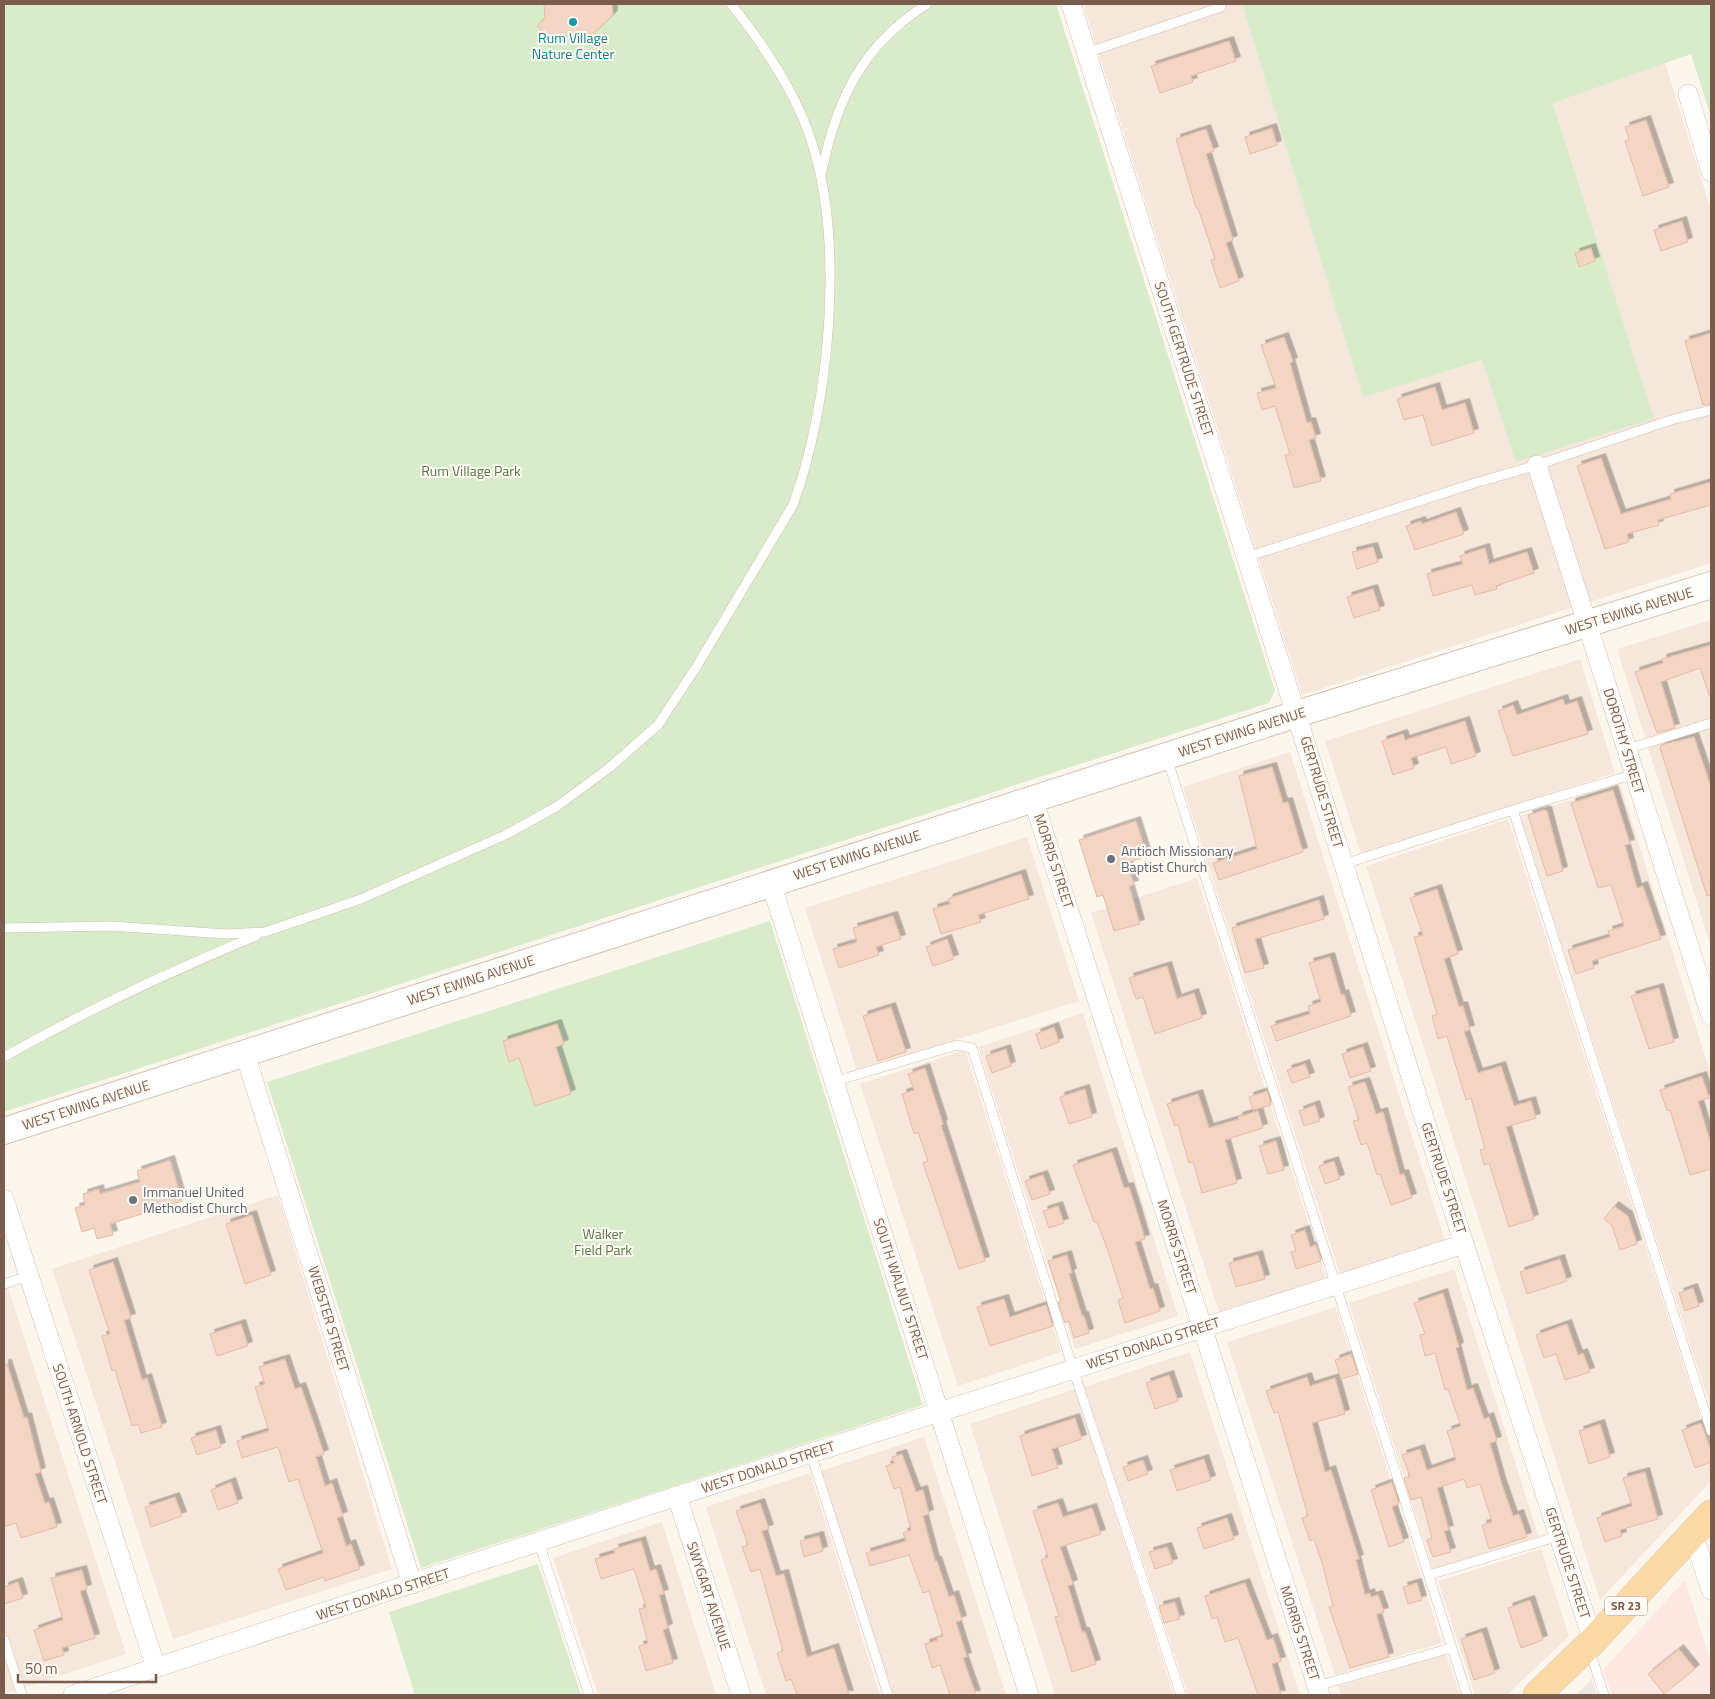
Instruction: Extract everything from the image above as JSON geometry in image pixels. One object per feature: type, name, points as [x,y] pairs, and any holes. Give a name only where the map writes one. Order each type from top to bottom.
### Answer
[{"type":"main road","name":"SR 23","points":[[1537,1695],[1590,1643],[1711,1514]]},
{"type":"street","name":"SOUTH GERTRUDE STREET","points":[[1071,4],[1297,714]]},
{"type":"street","points":[[1688,94],[1711,172]]},
{"type":"street","name":"DOROTHY STREET","points":[[1537,466],[1711,1016]]},
{"type":"street","name":"WEST EWING AVENUE","points":[[4,1131],[1297,714],[1711,587]]},
{"type":"street","name":"GERTRUDE STREET","points":[[1297,714],[1464,1244],[1559,1536],[1590,1643]]},
{"type":"street","name":"MORRIS STREET","points":[[1034,799],[1318,1691]]},
{"type":"street","name":"SOUTH WALNUT STREET","points":[[771,883],[836,1082],[1029,1695]]},
{"type":"street","name":"WEBSTER STREET","points":[[245,1054],[412,1584]]},
{"type":"street","name":"SOUTH ARNOLD STREET","points":[[4,1199],[156,1668]]},
{"type":"street","name":"WEST DONALD STREET","points":[[73,1695],[677,1496],[1464,1244]]},
{"type":"street","name":"SWYGART AVENUE","points":[[677,1496],[741,1695]]},
{"type":"street","points":[[1693,1534],[1711,1590]]},
{"type":"lane","points":[[4,1057],[51,1031],[174,970],[265,932],[361,899],[505,835],[556,807],[609,768],[658,726],[696,669],[782,525],[802,481],[817,416],[827,322],[830,278],[829,233],[822,174],[799,108],[772,62],[731,4]]},
{"type":"lane","points":[[822,174],[832,126],[844,96],[859,69],[889,34],[927,4]]},
{"type":"lane","points":[[1086,53],[1221,7]]},
{"type":"lane","points":[[1247,557],[1475,483],[1537,466],[1670,420],[1711,410]]},
{"type":"lane","points":[[1628,749],[1711,723]]},
{"type":"lane","points":[[1166,756],[1337,1285],[1466,1695]]},
{"type":"lane","points":[[1344,864],[1513,810],[1635,774]]},
{"type":"lane","points":[[1513,810],[1711,1431]]},
{"type":"lane","points":[[4,928],[111,926],[226,934],[265,932]]},
{"type":"lane","points":[[836,1082],[957,1045],[972,1048],[1073,1369],[1181,1695]]},
{"type":"lane","points":[[4,1284],[28,1276]]},
{"type":"lane","points":[[811,1454],[888,1695]]},
{"type":"lane","points":[[1429,1575],[1559,1536]]},
{"type":"lane","points":[[539,1543],[589,1695]]},
{"type":"lane","points":[[4,1640],[22,1695]]},
{"type":"lane","points":[[1590,1643],[1604,1695]]},
{"type":"lane","points":[[1318,1691],[1451,1648]]},
{"type":"shaded area","points":[[1083,4],[1242,4],[1363,396],[1482,360],[1654,418],[1553,102],[1665,63],[1711,210],[1711,563],[1302,695]]},
{"type":"shaded area","points":[[1711,620],[1711,947],[1617,649]]},
{"type":"shaded area","points":[[1580,659],[1615,773],[1361,854],[1325,741]]},
{"type":"shaded area","points":[[1290,752],[1445,1240],[1340,1274],[1183,787]]},
{"type":"shaded area","points":[[1620,784],[1711,1075],[1711,1409],[1520,816]]},
{"type":"shaded area","points":[[1508,819],[1711,1450],[1711,1481],[1600,1600],[1366,866]]},
{"type":"shaded area","points":[[1027,837],[1079,1001],[857,1071],[805,908]]},
{"type":"shaded area","points":[[1197,878],[1326,1277],[1219,1312],[1091,913]]},
{"type":"shaded area","points":[[1083,1013],[1178,1316],[1075,1349],[978,1047]]},
{"type":"shaded area","points":[[965,1050],[1061,1352],[958,1386],[860,1084]]},
{"type":"shaded area","points":[[278,1195],[392,1569],[173,1639],[52,1269]]},
{"type":"shaded area","points":[[1454,1269],[1539,1538],[1433,1570],[1349,1303]]},
{"type":"shaded area","points":[[4,1275],[126,1654],[4,1694]]},
{"type":"shaded area","points":[[1336,1307],[1442,1643],[1335,1675],[1227,1342]]},
{"type":"shaded area","points":[[1190,1352],[1300,1695],[1188,1695],[1084,1387]]},
{"type":"shaded area","points":[[1075,1389],[1174,1695],[1055,1695],[970,1424]]},
{"type":"shaded area","points":[[924,1437],[1006,1695],[893,1695],[821,1471]]},
{"type":"shaded area","points":[[810,1473],[880,1695],[766,1695],[706,1507]]},
{"type":"shaded area","points":[[662,1522],[716,1695],[598,1695],[553,1558]]},
{"type":"shaded area","points":[[1541,1549],[1569,1636],[1507,1695],[1475,1695],[1438,1581]]},
{"type":"shaded area","points":[[1685,1580],[1711,1663],[1711,1693],[1705,1695],[1612,1695],[1603,1670]]},
{"type":"shaded area","points":[[1446,1654],[1460,1695],[1341,1695],[1338,1686]]},
{"type":"shaded area","points":[[1592,1679],[1597,1695],[1575,1695]]},
{"type":"green space","name":"Rum Village Park","points":[[4,4],[1056,4],[1275,691],[1269,703],[4,1112]]},
{"type":"green space","points":[[1242,4],[1711,4],[1711,117],[1691,54],[1553,103],[1654,418],[1516,462],[1482,360],[1363,397]]},
{"type":"green space","name":"Walker Field Park","points":[[770,921],[923,1405],[421,1568],[267,1082]]},
{"type":"green space","points":[[538,1564],[581,1695],[415,1695],[389,1612]]},
{"type":"building","name":"Rum Village Nature Center","points":[[544,4],[612,4],[613,15],[592,35],[564,36],[555,44],[537,26],[545,18]]},
{"type":"building","points":[[1229,41],[1236,61],[1191,76],[1193,82],[1160,93],[1151,66]]},
{"type":"building","points":[[1646,120],[1669,187],[1643,196],[1625,141],[1629,139],[1625,127]]},
{"type":"building","points":[[1272,128],[1277,145],[1250,154],[1245,137]]},
{"type":"building","points":[[1206,129],[1214,151],[1206,154],[1233,240],[1226,243],[1239,281],[1220,288],[1211,260],[1215,259],[1198,208],[1196,208],[1176,139]]},
{"type":"building","points":[[1682,221],[1688,242],[1661,251],[1654,230]]},
{"type":"building","points":[[1591,248],[1595,261],[1579,267],[1575,253]]},
{"type":"building","points":[[1711,333],[1711,404],[1703,405],[1685,341]]},
{"type":"building","points":[[1284,337],[1293,362],[1290,363],[1307,423],[1311,422],[1316,438],[1309,440],[1321,481],[1294,488],[1285,455],[1290,454],[1275,406],[1262,410],[1257,393],[1276,388],[1261,345]]},
{"type":"building","points":[[1435,387],[1442,410],[1465,403],[1474,433],[1432,446],[1423,415],[1404,420],[1397,399]]},
{"type":"building","points":[[1601,458],[1621,514],[1671,499],[1670,494],[1711,482],[1711,505],[1658,520],[1659,525],[1627,534],[1629,542],[1605,549],[1577,466]]},
{"type":"building","points":[[1456,512],[1464,534],[1415,550],[1406,526],[1421,521],[1422,524]]},
{"type":"building","points":[[1373,547],[1378,562],[1357,569],[1352,552]]},
{"type":"building","points":[[1485,548],[1489,564],[1527,552],[1534,573],[1496,586],[1497,589],[1475,595],[1472,585],[1433,596],[1427,574],[1463,564],[1460,556]]},
{"type":"building","points":[[1373,589],[1380,610],[1354,618],[1347,597]]},
{"type":"building","points":[[1711,645],[1711,695],[1709,695],[1700,668],[1661,682],[1675,728],[1657,733],[1635,672],[1663,663],[1662,659]]},
{"type":"building","points":[[1563,699],[1565,705],[1577,701],[1588,734],[1513,756],[1498,711],[1513,705],[1517,715]]},
{"type":"building","points":[[1465,721],[1476,756],[1451,764],[1446,747],[1411,758],[1414,768],[1393,775],[1382,741],[1403,734],[1405,740]]},
{"type":"building","points":[[1694,737],[1711,787],[1711,895],[1707,896],[1660,748],[1661,745]]},
{"type":"building","points":[[1272,767],[1283,803],[1288,802],[1303,852],[1219,880],[1213,863],[1257,849],[1239,776]]},
{"type":"building","points":[[1613,790],[1630,844],[1625,845],[1637,888],[1643,886],[1661,939],[1592,961],[1594,968],[1576,974],[1568,950],[1610,937],[1608,931],[1624,926],[1611,885],[1598,888],[1571,803]]},
{"type":"building","points":[[1544,810],[1547,811],[1563,871],[1547,876],[1528,815]]},
{"type":"building","name":"Antioch Missionary Baptist Church","points":[[1136,821],[1147,856],[1127,863],[1134,885],[1129,886],[1140,924],[1114,931],[1103,895],[1097,897],[1079,840]]},
{"type":"building","points":[[1021,874],[1029,899],[978,915],[981,922],[941,934],[933,909],[950,904],[948,899]]},
{"type":"building","points":[[1437,889],[1458,954],[1444,959],[1459,1007],[1463,1006],[1470,1030],[1464,1031],[1478,1073],[1501,1066],[1514,1106],[1531,1101],[1536,1118],[1506,1127],[1534,1219],[1509,1227],[1489,1163],[1484,1165],[1480,1150],[1485,1149],[1471,1098],[1466,1100],[1447,1036],[1438,1039],[1432,1016],[1437,1014],[1414,937],[1423,935],[1410,898]]},
{"type":"building","points":[[1319,900],[1324,919],[1255,939],[1264,968],[1245,973],[1232,928]]},
{"type":"building","points":[[893,916],[901,939],[876,947],[879,955],[839,968],[833,949],[857,942],[853,928]]},
{"type":"building","points":[[947,939],[954,959],[933,966],[926,947]]},
{"type":"building","points":[[1330,957],[1341,995],[1344,994],[1351,1016],[1276,1041],[1271,1026],[1310,1014],[1308,1006],[1321,1002],[1309,963]]},
{"type":"building","points":[[1167,966],[1177,999],[1194,993],[1202,1018],[1155,1034],[1143,997],[1136,999],[1129,978]]},
{"type":"building","points":[[1659,988],[1674,1042],[1649,1049],[1631,996]]},
{"type":"building","points":[[891,1007],[906,1052],[878,1061],[863,1016]]},
{"type":"building","points":[[557,1024],[564,1044],[556,1047],[571,1094],[535,1106],[519,1058],[509,1062],[503,1041]]},
{"type":"building","points":[[1054,1027],[1059,1042],[1041,1049],[1036,1034]]},
{"type":"building","points":[[1363,1047],[1371,1071],[1350,1078],[1342,1054]]},
{"type":"building","points":[[1006,1049],[1011,1066],[992,1073],[986,1056]]},
{"type":"building","points":[[1305,1064],[1310,1077],[1292,1083],[1287,1070]]},
{"type":"building","points":[[925,1068],[943,1124],[941,1125],[985,1261],[959,1269],[923,1163],[928,1161],[918,1132],[914,1134],[902,1094],[914,1090],[908,1074]]},
{"type":"building","points":[[1702,1076],[1709,1098],[1698,1101],[1711,1144],[1711,1169],[1690,1175],[1670,1110],[1667,1111],[1660,1090]]},
{"type":"building","points":[[1365,1082],[1376,1114],[1383,1112],[1400,1175],[1404,1174],[1412,1198],[1391,1205],[1380,1174],[1377,1175],[1367,1143],[1361,1145],[1353,1121],[1359,1120],[1348,1087]]},
{"type":"building","points":[[1085,1089],[1092,1117],[1069,1124],[1060,1097]]},
{"type":"building","points":[[1267,1091],[1271,1105],[1253,1110],[1249,1097]]},
{"type":"building","points":[[1198,1094],[1209,1128],[1258,1111],[1263,1128],[1225,1140],[1237,1183],[1202,1193],[1193,1162],[1189,1163],[1178,1125],[1175,1126],[1167,1104]]},
{"type":"building","points":[[1315,1105],[1320,1121],[1304,1126],[1299,1111]]},
{"type":"building","points":[[1276,1141],[1284,1170],[1268,1174],[1259,1146]]},
{"type":"building","points":[[1112,1152],[1124,1188],[1129,1187],[1136,1209],[1145,1239],[1135,1242],[1150,1289],[1153,1288],[1160,1311],[1125,1323],[1118,1300],[1123,1298],[1108,1251],[1097,1222],[1094,1222],[1073,1165]]},
{"type":"building","name":"Immanuel United Methodist Church","points":[[170,1160],[182,1201],[110,1224],[113,1235],[97,1239],[94,1228],[82,1232],[75,1208],[85,1205],[83,1194],[99,1189],[100,1194],[140,1182],[137,1171]]},
{"type":"building","points":[[1334,1161],[1340,1179],[1325,1184],[1319,1166]]},
{"type":"building","points":[[1043,1175],[1050,1194],[1032,1200],[1025,1181]]},
{"type":"building","points":[[1058,1206],[1064,1223],[1049,1228],[1043,1211]]},
{"type":"building","points":[[1614,1206],[1628,1216],[1637,1244],[1620,1250],[1612,1226],[1604,1219]]},
{"type":"building","points":[[252,1215],[271,1275],[245,1284],[226,1224]]},
{"type":"building","points":[[1305,1230],[1310,1247],[1316,1245],[1321,1261],[1296,1269],[1291,1252],[1296,1251],[1291,1235]]},
{"type":"building","points":[[1067,1255],[1072,1273],[1069,1274],[1089,1333],[1074,1338],[1069,1321],[1065,1323],[1058,1302],[1061,1301],[1048,1261]]},
{"type":"building","points":[[1258,1255],[1265,1279],[1236,1287],[1229,1263]]},
{"type":"building","points":[[1560,1259],[1567,1281],[1527,1294],[1520,1272]]},
{"type":"building","points":[[113,1262],[131,1318],[124,1320],[142,1380],[147,1378],[162,1427],[141,1433],[138,1424],[132,1426],[115,1370],[112,1371],[102,1336],[110,1334],[89,1270]]},
{"type":"building","points":[[1693,1288],[1699,1306],[1685,1311],[1679,1293]]},
{"type":"building","points":[[1443,1293],[1459,1347],[1456,1348],[1467,1390],[1473,1388],[1484,1419],[1489,1417],[1497,1441],[1490,1443],[1502,1485],[1513,1516],[1519,1514],[1527,1537],[1489,1549],[1482,1525],[1492,1522],[1480,1484],[1467,1488],[1464,1479],[1437,1488],[1449,1530],[1444,1531],[1451,1552],[1433,1557],[1427,1540],[1432,1538],[1421,1497],[1411,1500],[1404,1478],[1410,1476],[1402,1455],[1420,1449],[1427,1470],[1456,1460],[1447,1431],[1461,1426],[1448,1389],[1445,1390],[1435,1353],[1425,1356],[1420,1335],[1425,1334],[1414,1303]]},
{"type":"building","points":[[1004,1299],[1010,1317],[1046,1305],[1053,1326],[990,1346],[977,1307]]},
{"type":"building","points":[[241,1324],[248,1346],[217,1356],[210,1334]]},
{"type":"building","points":[[1567,1324],[1578,1355],[1583,1353],[1590,1372],[1565,1380],[1556,1354],[1544,1358],[1536,1335]]},
{"type":"building","points":[[1351,1354],[1358,1374],[1341,1379],[1335,1360]]},
{"type":"building","points":[[285,1359],[295,1389],[301,1387],[324,1454],[316,1457],[325,1486],[332,1483],[343,1516],[337,1518],[346,1546],[351,1544],[360,1569],[325,1581],[324,1577],[286,1590],[278,1569],[323,1553],[298,1479],[289,1482],[278,1447],[242,1458],[237,1441],[269,1431],[255,1387],[265,1384],[259,1367]]},
{"type":"building","points":[[4,1364],[7,1364],[24,1418],[27,1417],[41,1472],[35,1474],[45,1503],[49,1502],[57,1527],[21,1538],[16,1523],[4,1527]]},
{"type":"building","points":[[1169,1375],[1178,1401],[1155,1409],[1146,1383]]},
{"type":"building","points":[[1307,1377],[1310,1386],[1335,1378],[1345,1414],[1312,1423],[1325,1472],[1331,1470],[1359,1559],[1356,1560],[1365,1595],[1370,1593],[1371,1597],[1378,1595],[1384,1612],[1377,1614],[1377,1617],[1389,1657],[1350,1668],[1329,1607],[1333,1606],[1323,1566],[1314,1539],[1310,1541],[1302,1518],[1308,1516],[1278,1412],[1274,1413],[1266,1391]]},
{"type":"building","points":[[1075,1418],[1082,1439],[1052,1449],[1058,1468],[1032,1476],[1020,1436]]},
{"type":"building","points":[[1701,1423],[1711,1451],[1711,1462],[1695,1468],[1682,1430]]},
{"type":"building","points":[[1600,1424],[1610,1457],[1589,1464],[1579,1431]]},
{"type":"building","points":[[216,1430],[221,1447],[197,1455],[191,1438]]},
{"type":"building","points":[[902,1454],[916,1492],[923,1490],[929,1514],[923,1516],[935,1561],[937,1561],[949,1597],[954,1595],[962,1620],[956,1622],[967,1657],[963,1658],[976,1695],[950,1695],[940,1665],[932,1668],[925,1644],[938,1640],[937,1638],[943,1636],[929,1591],[923,1593],[909,1555],[870,1566],[866,1553],[906,1541],[903,1533],[911,1530],[900,1487],[894,1489],[886,1466],[894,1463],[892,1457]]},
{"type":"building","points":[[1204,1459],[1211,1480],[1177,1491],[1170,1470]]},
{"type":"building","points":[[1143,1460],[1148,1474],[1128,1481],[1123,1467]]},
{"type":"building","points":[[1645,1472],[1658,1519],[1620,1530],[1622,1536],[1605,1542],[1597,1518],[1632,1506],[1623,1478]]},
{"type":"building","points":[[231,1482],[238,1503],[218,1510],[211,1490]]},
{"type":"building","points":[[1392,1482],[1399,1504],[1392,1507],[1404,1542],[1389,1547],[1371,1490]]},
{"type":"building","points":[[175,1497],[182,1516],[151,1527],[145,1507]]},
{"type":"building","points":[[760,1503],[769,1529],[762,1531],[776,1576],[784,1574],[807,1657],[834,1648],[849,1695],[797,1695],[791,1679],[786,1681],[777,1653],[783,1651],[760,1569],[751,1572],[742,1547],[748,1545],[736,1511]]},
{"type":"building","points":[[1058,1503],[1063,1517],[1092,1508],[1101,1534],[1060,1547],[1073,1584],[1068,1586],[1082,1632],[1085,1632],[1096,1664],[1072,1672],[1055,1617],[1059,1616],[1041,1560],[1048,1557],[1033,1511]]},
{"type":"building","points":[[1227,1518],[1234,1539],[1204,1549],[1197,1528]]},
{"type":"building","points":[[819,1536],[823,1551],[804,1557],[800,1541]]},
{"type":"building","points":[[641,1541],[650,1571],[656,1569],[664,1594],[659,1595],[668,1628],[663,1630],[673,1663],[646,1671],[639,1646],[648,1643],[639,1609],[646,1607],[634,1569],[601,1579],[595,1559],[615,1553],[614,1549]]},
{"type":"building","points":[[1167,1547],[1173,1563],[1155,1569],[1149,1552]]},
{"type":"building","points":[[82,1570],[87,1589],[80,1591],[95,1638],[62,1648],[64,1655],[44,1661],[34,1630],[63,1620],[51,1578]]},
{"type":"building","points":[[18,1582],[23,1598],[4,1604],[4,1587]]},
{"type":"building","points":[[1245,1583],[1267,1640],[1273,1638],[1281,1661],[1272,1664],[1281,1695],[1258,1695],[1238,1638],[1225,1642],[1217,1617],[1212,1619],[1205,1596]]},
{"type":"building","points":[[1417,1583],[1422,1600],[1408,1604],[1403,1587]]},
{"type":"building","points":[[1530,1600],[1543,1640],[1521,1648],[1508,1608]]},
{"type":"building","points":[[1175,1602],[1180,1619],[1164,1623],[1159,1606]]},
{"type":"building","points":[[1482,1632],[1495,1673],[1474,1680],[1461,1639]]},
{"type":"building","points":[[1679,1649],[1695,1669],[1664,1694],[1648,1674]]},
{"type":"place","name":"Rum Village Nature Center","points":[[573,22]]},
{"type":"place","name":"Antioch Missionary Baptist Church","points":[[1111,859]]},
{"type":"place","name":"Immanuel United Methodist Church","points":[[133,1200]]}]
